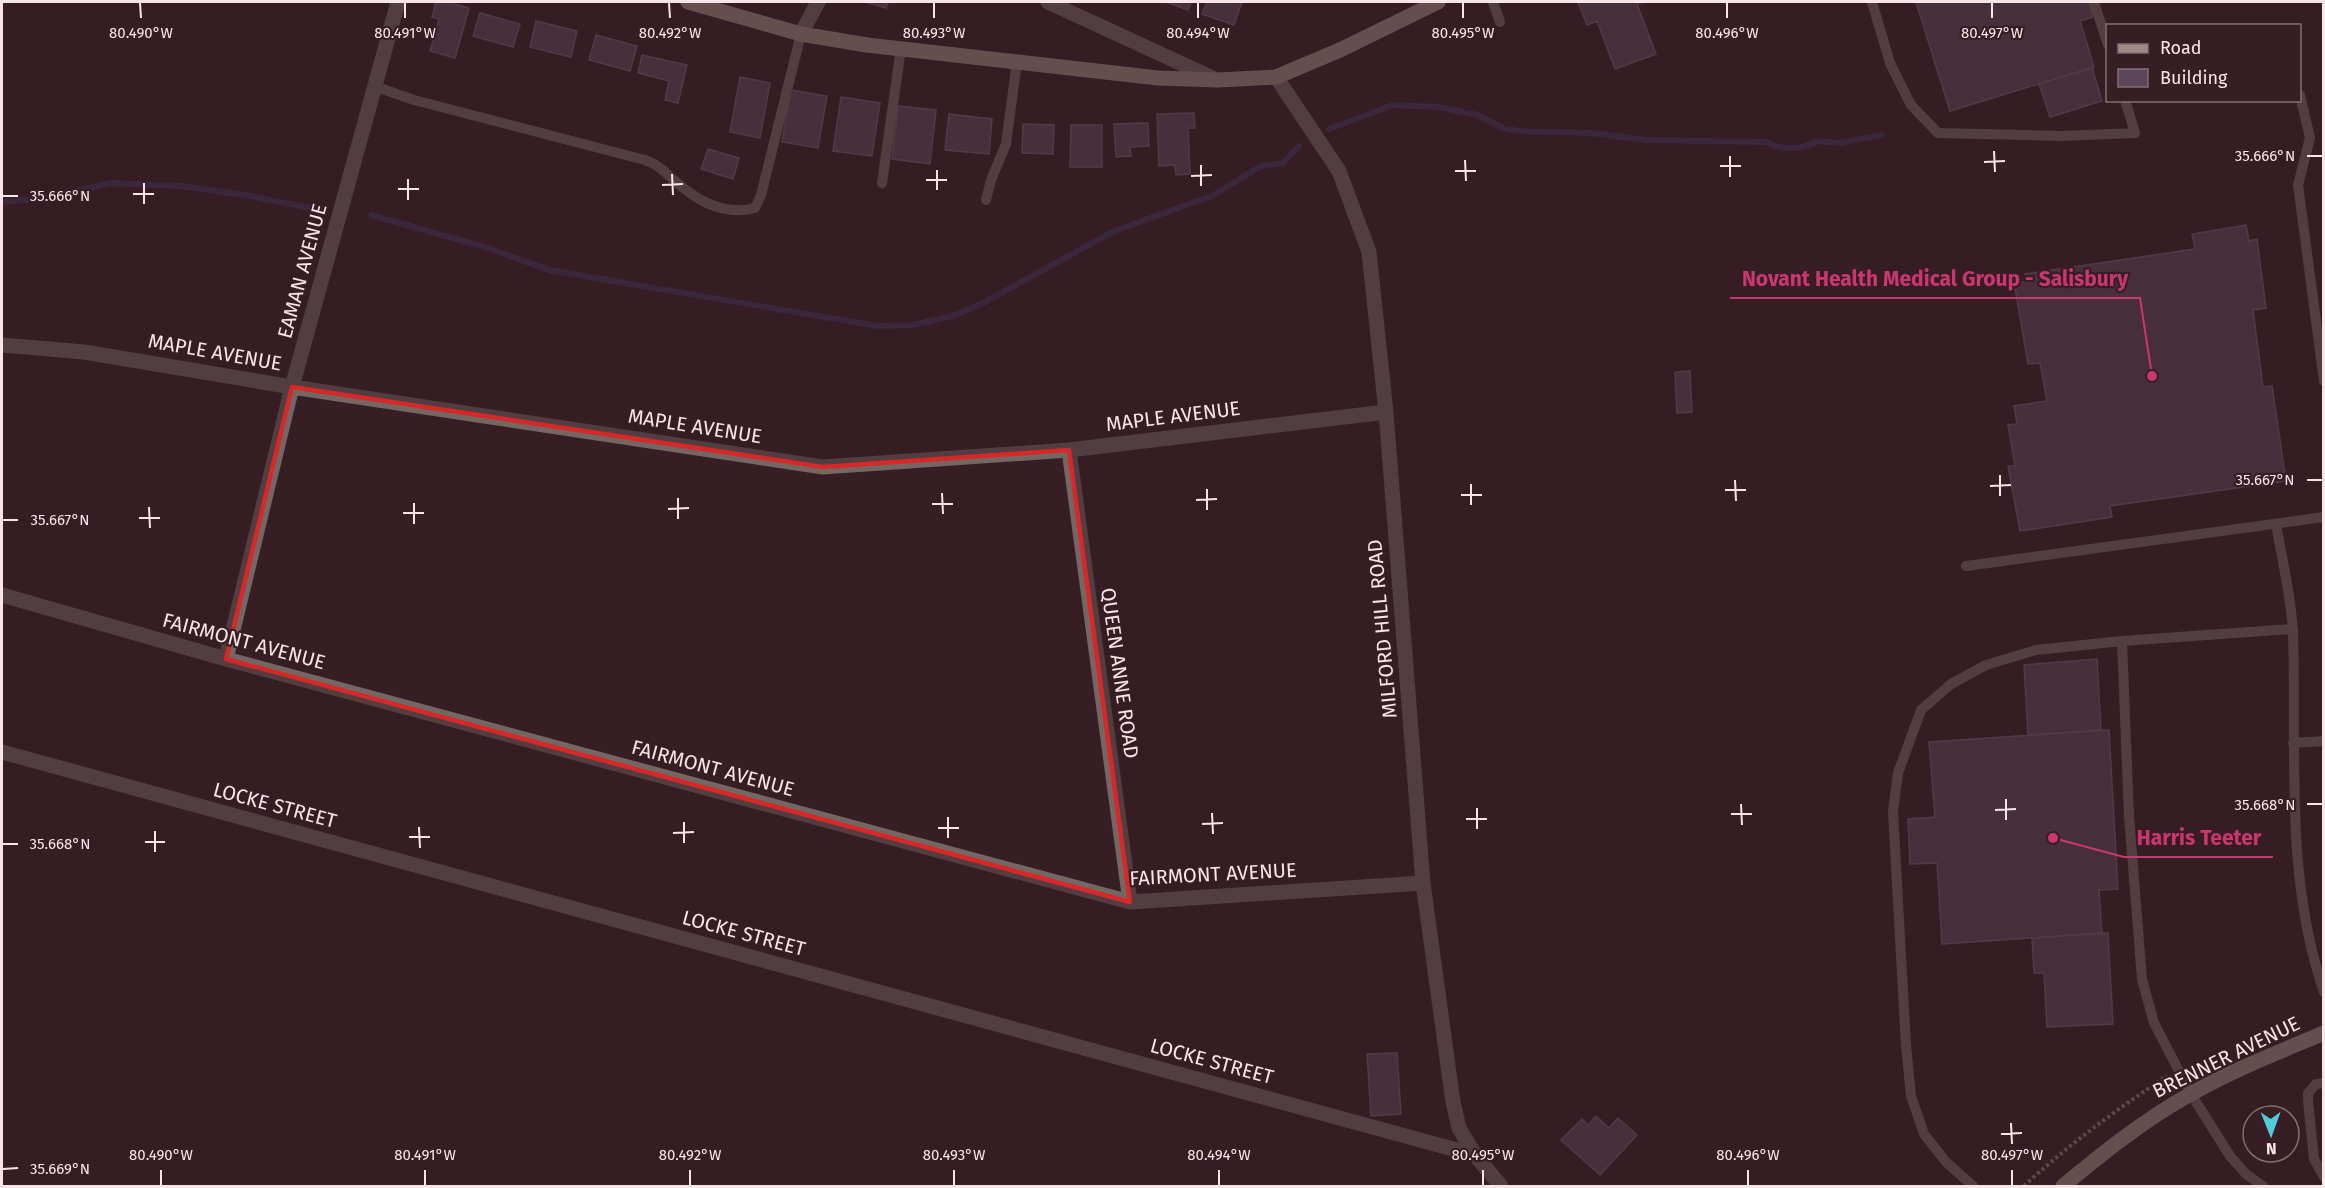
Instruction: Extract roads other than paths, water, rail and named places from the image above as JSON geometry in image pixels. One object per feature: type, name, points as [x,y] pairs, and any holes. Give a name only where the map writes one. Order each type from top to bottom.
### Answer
[{"type":"street","name":"EAMAN AVENUE","points":[[226,659],[292,387],[398,2]]},
{"type":"street","points":[[688,2],[801,34],[1158,78],[1218,80],[1276,76],[1340,50],[1438,2]]},
{"type":"street","points":[[801,34],[818,2]]},
{"type":"street","points":[[1048,2],[1218,80]]},
{"type":"street","name":"MILFORD HILL ROAD","points":[[1276,76],[1340,171],[1370,252],[1386,412],[1423,883],[1453,1102],[1459,1128],[1475,1155],[1501,1186]]},
{"type":"street","name":"MAPLE AVENUE","points":[[2,345],[84,352],[292,387],[823,466],[1069,450],[1386,412]]},
{"type":"street","name":"QUEEN ANNE ROAD","points":[[1069,450],[1130,902]]},
{"type":"street","name":"FAIRMONT AVENUE","points":[[2,595],[226,659],[1130,902],[1423,883]]},
{"type":"street","name":"LOCKE STREET","points":[[2,752],[1475,1155]]},
{"type":"street","name":"BRENNER AVENUE","points":[[2063,1186],[2156,1115],[2191,1094],[2324,1033]]},
{"type":"lane","points":[[1493,2],[1500,22]]},
{"type":"lane","points":[[1872,2],[1890,63],[1911,105],[1938,133],[2062,136],[2135,133],[2126,102]]},
{"type":"lane","points":[[2094,2],[2106,39]]},
{"type":"lane","points":[[374,86],[414,100],[645,160],[661,166],[674,181],[694,196],[723,210],[739,212],[755,208],[761,195],[801,34]]},
{"type":"lane","points":[[882,183],[901,48]]},
{"type":"lane","points":[[986,200],[991,180],[1006,144],[1017,62]]},
{"type":"lane","points":[[2301,99],[2310,138],[2298,185],[2324,381]]},
{"type":"lane","points":[[1966,567],[2324,518]]},
{"type":"lane","points":[[2276,524],[2293,629],[2293,743],[2300,894],[2315,966],[2324,992]]},
{"type":"lane","points":[[1973,1186],[1946,1162],[1924,1134],[1911,1096],[1893,811],[1898,772],[1921,710],[1951,684],[1986,665],[2036,650],[2121,641],[2293,629]]},
{"type":"lane","points":[[2121,641],[2130,839],[2142,979],[2154,1023],[2191,1094],[2230,1156],[2246,1174],[2263,1186]]},
{"type":"lane","points":[[2293,743],[2324,741]]},
{"type":"lane","points":[[2324,1083],[2316,1084],[2308,1093],[2308,1101],[2314,1159],[2324,1177]]},
{"type":"lane","points":[[2320,1186],[2324,1182]]},
{"type":"waterway","points":[[1329,129],[1393,105],[1438,107],[1478,115],[1503,128],[1518,131],[1592,133],[1646,140],[1767,142],[1792,148],[1806,146],[1817,141],[1840,143],[1881,135]]},
{"type":"waterway","points":[[371,215],[488,248],[549,270],[877,326],[913,325],[953,316],[985,302],[1114,231],[1212,196],[1261,166],[1283,163],[1299,146]]},
{"type":"waterway","points":[[2,202],[45,198],[111,183],[181,186],[245,195],[310,208]]},
{"type":"place","name":"Novant Health Medical Group - Salisbury","points":[[2152,376]]},
{"type":"place","name":"Harris Teeter","points":[[2053,838]]}]
